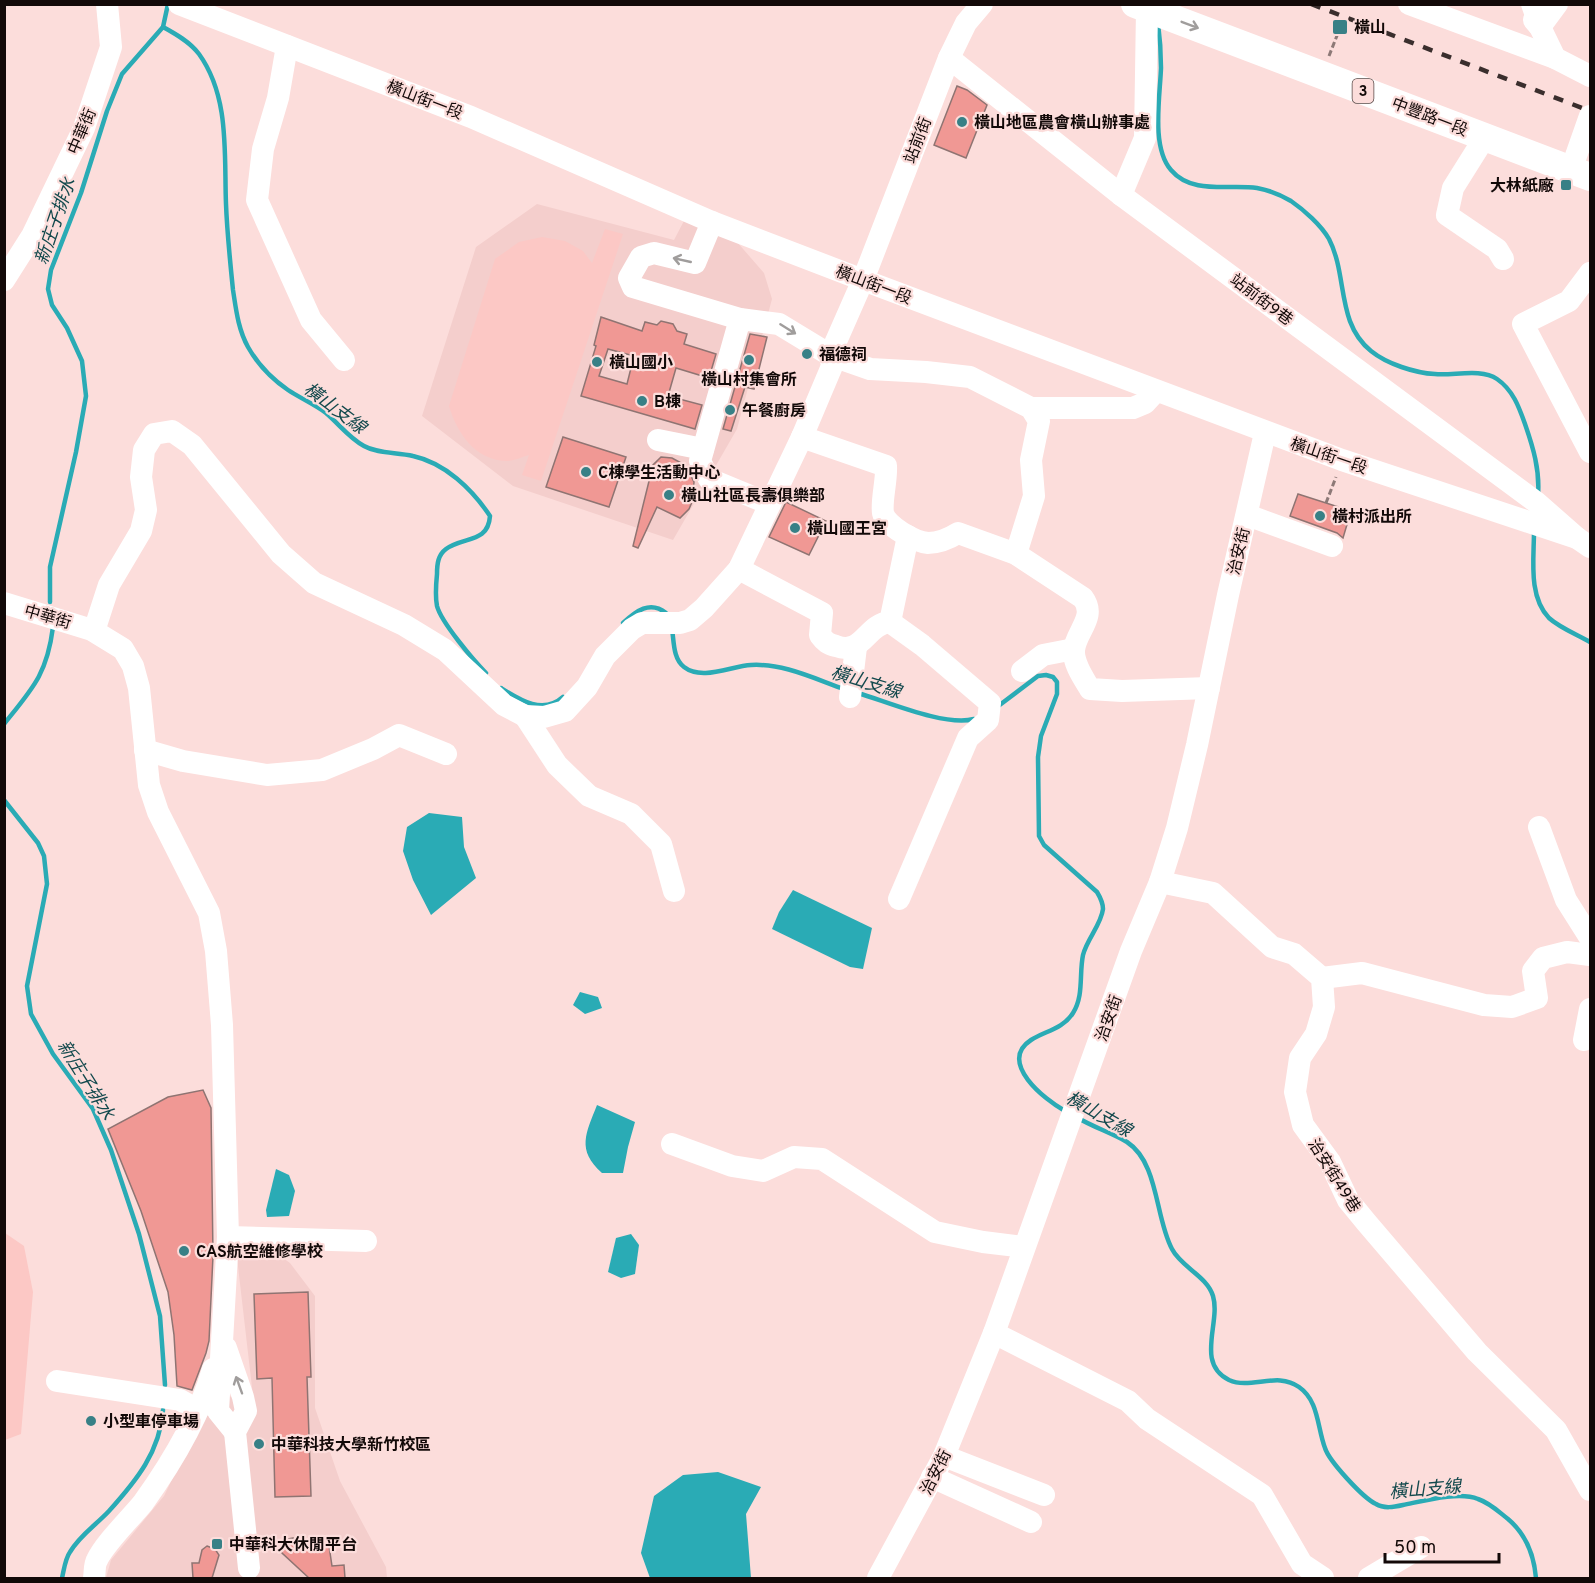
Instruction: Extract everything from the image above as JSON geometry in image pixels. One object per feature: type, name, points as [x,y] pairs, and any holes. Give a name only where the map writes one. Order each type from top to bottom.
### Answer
[{"type":"main road","name":"中豐路一段","points":[[1190,4],[1333,45],[1582,164]]},
{"type":"main road","name":"中豐路一段","points":[[1141,7],[1485,137],[1582,164]]},
{"type":"street","name":"中華街","points":[[4,280],[32,236],[84,128],[111,47],[107,4]]},
{"type":"street","name":"站前街","points":[[525,716],[544,717],[565,711],[587,687],[605,657],[632,629],[642,623],[680,623],[690,620],[739,569],[802,437],[831,366],[830,356],[863,280],[949,58],[966,23],[982,4]]},
{"type":"street","points":[[1409,4],[1555,58],[1590,75]]},
{"type":"street","points":[[1521,4],[1540,27]]},
{"type":"street","points":[[1532,4],[1555,58]]},
{"type":"street","points":[[1540,27],[1557,4]]},
{"type":"street","name":"橫山街一段","points":[[180,5],[471,117],[712,222],[863,280],[1265,433],[1587,544]]},
{"type":"street","points":[[1121,195],[1145,138],[1141,7]]},
{"type":"street","points":[[287,46],[278,98],[263,149],[257,200],[311,320],[344,360]]},
{"type":"street","name":"站前街9巷","points":[[949,58],[1121,195],[1536,502],[1587,544]]},
{"type":"street","points":[[1582,164],[1590,116]]},
{"type":"street","points":[[1485,137],[1453,188],[1447,215],[1497,249],[1503,259]]},
{"type":"street","points":[[712,222],[695,263],[654,254],[641,257],[629,278],[633,287],[740,319],[779,324],[830,356],[870,369],[970,377],[1031,408],[1133,408],[1145,403],[1156,391]]},
{"type":"street","points":[[1590,273],[1569,302],[1523,324],[1590,452]]},
{"type":"street","points":[[740,319],[700,461],[709,479],[770,504]]},
{"type":"street","points":[[1016,554],[1034,496],[1031,460],[1039,421],[1031,408]]},
{"type":"street","points":[[92,630],[96,625],[109,585],[141,531],[146,510],[141,477],[144,450],[154,434],[172,431],[192,445],[281,554],[314,584],[404,625],[445,650],[504,705],[525,716],[557,765],[589,796],[630,814],[661,844],[674,891]]},
{"type":"street","name":"治安街","points":[[888,1575],[944,1456],[994,1333],[1131,951],[1160,882],[1177,828],[1265,433]]},
{"type":"street","points":[[802,437],[886,466],[883,514],[889,523],[908,536],[928,543],[949,538],[958,532],[1016,554],[1083,598],[1088,605],[1088,614],[1074,649],[1078,666],[1090,689],[1122,691],[1209,688]]},
{"type":"street","points":[[658,440],[703,449]]},
{"type":"street","points":[[1246,515],[1332,546]]},
{"type":"street","points":[[890,622],[908,536]]},
{"type":"street","points":[[739,569],[822,613],[820,635],[825,643],[842,649],[856,647],[875,628],[890,622],[922,645],[989,711],[968,738],[899,899]]},
{"type":"street","name":"中華街","points":[[4,603],[92,630],[123,649],[133,666],[139,688],[149,785],[158,812],[209,913],[216,951],[222,1035],[228,1237],[222,1338]]},
{"type":"street","points":[[852,688],[856,647]]},
{"type":"street","points":[[1022,671],[1043,655],[1074,649]]},
{"type":"street","points":[[145,750],[183,761],[267,775],[322,770],[373,749],[399,735],[446,754]]},
{"type":"street","points":[[1539,827],[1566,900],[1590,938]]},
{"type":"street","points":[[1160,882],[1213,893],[1272,947],[1294,954],[1322,978],[1362,973],[1484,1005],[1512,1007],[1537,998],[1533,971],[1543,958],[1567,952],[1590,955]]},
{"type":"street","name":"治安街49巷","points":[[1322,978],[1324,1007],[1316,1034],[1300,1058],[1295,1092],[1304,1125],[1329,1162],[1348,1200],[1477,1352],[1556,1430],[1590,1490]]},
{"type":"street","points":[[1584,1041],[1590,1009]]},
{"type":"street","points":[[672,1144],[732,1166],[763,1170],[794,1157],[822,1160],[935,1232],[983,1242],[1024,1247]]},
{"type":"street","points":[[228,1237],[366,1241]]},
{"type":"street","points":[[994,1333],[1128,1401],[1148,1419],[1262,1496],[1302,1564],[1323,1578]]},
{"type":"street","points":[[94,1578],[96,1561],[142,1504],[167,1467],[198,1410],[209,1385],[222,1338]]},
{"type":"street","points":[[222,1338],[218,1411],[235,1432],[249,1568]]},
{"type":"street","points":[[57,1381],[180,1400],[198,1410]]},
{"type":"street","points":[[944,1456],[1044,1495]]},
{"type":"street","points":[[933,1477],[1031,1522]]},
{"type":"street","points":[[1369,1578],[1421,1547]]},
{"type":"path","points":[[1326,503],[1342,460]]},
{"type":"shaded area","name":"橫山國小","points":[[537,204],[674,240],[686,217],[737,242],[764,273],[772,299],[737,429],[673,540],[513,486],[422,416],[476,247]]},
{"type":"shaded area","points":[[605,229],[623,234],[541,481],[522,475],[529,455],[506,461],[485,456],[476,450],[462,435],[449,406],[495,259],[519,242],[542,237],[565,241],[583,251],[592,263]]},
{"type":"shaded area","points":[[5,1233],[24,1246],[33,1292],[21,1434],[5,1440]]},
{"type":"shaded area","name":"中華科技大學新竹校區","points":[[266,1246],[290,1263],[315,1296],[315,1408],[340,1481],[386,1567],[387,1578],[106,1578],[111,1560],[164,1496],[212,1397],[253,1396],[236,1249]]},
{"type":"water","points":[[429,813],[462,817],[464,847],[476,878],[431,915],[413,880],[403,851],[407,827]]},
{"type":"water","points":[[793,890],[872,928],[863,969],[850,967],[772,929],[779,912]]},
{"type":"water","points":[[580,992],[598,997],[602,1008],[585,1014],[573,1005]]},
{"type":"water","points":[[597,1105],[635,1122],[623,1173],[602,1173],[589,1157],[586,1149],[587,1133]]},
{"type":"water","points":[[276,1169],[289,1175],[295,1191],[289,1216],[267,1217],[266,1210]]},
{"type":"water","points":[[631,1234],[639,1245],[635,1274],[621,1278],[608,1272],[616,1238]]},
{"type":"water","points":[[718,1472],[761,1487],[746,1514],[751,1578],[650,1578],[641,1553],[654,1496],[683,1475]]},
{"type":"building","name":"橫山地區農會橫山辦事處","points":[[957,86],[967,90],[987,105],[966,158],[934,145]]},
{"type":"building","points":[[601,317],[642,331],[645,322],[657,325],[661,321],[673,324],[677,331],[687,334],[684,344],[716,354],[709,378],[676,368],[668,396],[702,405],[695,429],[581,396],[596,346],[594,345]],"holes":[[[608,349],[634,356],[627,384],[599,376]]]},
{"type":"building","name":"橫山村集會所","points":[[750,334],[767,337],[754,389],[745,387],[731,431],[723,429]]},
{"type":"building","name":"C棟學生活動中心","points":[[563,437],[626,457],[609,507],[546,487]]},
{"type":"building","name":"橫山社區長壽俱樂部","points":[[661,457],[672,458],[685,465],[694,482],[692,502],[680,518],[657,507],[638,548],[633,546],[653,465]]},
{"type":"building","name":"橫村派出所","points":[[1298,494],[1351,511],[1343,538],[1337,533],[1290,516]]},
{"type":"building","name":"橫山國王宮","points":[[786,502],[826,521],[809,555],[769,537]]},
{"type":"building","name":"CAS航空維修學校","points":[[203,1090],[211,1108],[213,1256],[209,1341],[192,1390],[177,1386],[174,1335],[168,1292],[141,1211],[108,1129],[168,1097]]},
{"type":"building","points":[[308,1292],[311,1377],[307,1377],[311,1496],[275,1497],[272,1378],[257,1379],[254,1294]]},
{"type":"building","points":[[288,1539],[298,1540],[300,1546],[329,1546],[332,1566],[344,1565],[345,1578],[309,1578],[282,1553],[280,1548]]},
{"type":"building","points":[[207,1546],[215,1549],[219,1555],[212,1578],[193,1578],[192,1563],[199,1563],[202,1550]]},
{"type":"waterway","name":"新庄子排水","points":[[50,602],[50,567],[86,396],[82,361],[67,328],[52,305],[48,289],[51,270],[81,193],[107,111],[122,74],[163,27],[168,4]]},
{"type":"waterway","points":[[1158,23],[1161,68],[1158,107],[1159,135],[1165,160],[1171,170],[1189,183],[1200,186],[1246,187],[1270,191],[1291,201],[1307,213],[1326,234],[1335,253],[1352,327],[1360,340],[1378,356],[1393,364],[1419,372],[1483,374],[1503,383],[1518,405],[1531,441],[1537,468],[1538,495]]},
{"type":"waterway","name":"橫山支線","points":[[163,27],[182,39],[199,54],[216,89],[221,107],[225,146],[226,215],[236,312],[245,340],[260,365],[276,381],[326,413],[349,435],[369,449],[425,459],[447,471],[475,496],[490,516],[485,531],[480,535],[453,545],[441,554],[436,590],[437,606],[445,622],[466,651],[486,673]]},
{"type":"waterway","points":[[1534,531],[1535,588],[1542,609],[1553,622],[1590,642]]},
{"type":"waterway","name":"橫山支線","points":[[623,623],[638,611],[649,607],[666,613]]},
{"type":"waterway","name":"新庄子排水","points":[[4,724],[43,669],[53,627]]},
{"type":"waterway","name":"橫山支線","points":[[672,629],[680,664],[691,671],[708,673],[751,665],[775,666],[799,672],[844,689]]},
{"type":"waterway","name":"橫山支線","points":[[997,707],[1038,676],[1053,677],[1057,682],[1057,694],[1041,736],[1038,757],[1039,836],[1044,845],[1097,892],[1103,909],[1100,921],[1083,955],[1079,999],[1073,1013],[1064,1023],[1031,1040],[1022,1049],[1019,1059],[1028,1080],[1036,1090],[1065,1111]]},
{"type":"waterway","name":"橫山支線","points":[[501,688],[532,704],[548,705],[563,697]]},
{"type":"waterway","name":"橫山支線","points":[[858,693],[933,717],[962,721],[974,719]]},
{"type":"waterway","name":"新庄子排水","points":[[4,800],[38,843],[44,856],[47,884],[27,986],[31,1014],[53,1054],[93,1109],[111,1150],[139,1234],[160,1316],[165,1385]]},
{"type":"waterway","name":"橫山支線","points":[[1078,1118],[1127,1142],[1145,1163],[1151,1177],[1166,1236],[1172,1249],[1181,1261],[1200,1277],[1213,1296],[1215,1307],[1211,1353],[1213,1364],[1219,1373],[1237,1383],[1273,1380],[1299,1387],[1306,1393],[1314,1407],[1328,1454],[1355,1487],[1379,1506],[1393,1507],[1461,1496],[1478,1499],[1490,1505],[1515,1525],[1525,1539],[1531,1553],[1536,1578]]},
{"type":"waterway","name":"新庄子排水","points":[[62,1578],[67,1558],[74,1546],[119,1500],[145,1465],[157,1439],[163,1410]]},
{"type":"railway","points":[[1311,4],[1590,111]]},
{"type":"place","name":"橫山","points":[[1340,27]]},
{"type":"place","name":"橫山地區農會橫山辦事處","points":[[962,122]]},
{"type":"place","name":"大林紙廠","points":[[1566,185]]},
{"type":"place","name":"福德祠","points":[[807,354]]},
{"type":"place","name":"橫山村集會所","points":[[749,360]]},
{"type":"place","name":"橫山國小","points":[[597,362]]},
{"type":"place","name":"B棟","points":[[642,401]]},
{"type":"place","name":"午餐廚房","points":[[730,410]]},
{"type":"place","name":"C棟學生活動中心","points":[[586,472]]},
{"type":"place","name":"橫山社區長壽俱樂部","points":[[669,495]]},
{"type":"place","name":"橫村派出所","points":[[1320,516]]},
{"type":"place","name":"橫山國王宮","points":[[795,528]]},
{"type":"place","name":"CAS航空維修學校","points":[[184,1251]]},
{"type":"place","name":"小型車停車場","points":[[91,1421]]},
{"type":"place","name":"中華科技大學新竹校區","points":[[259,1444]]},
{"type":"place","name":"中華科大休閒平台","points":[[217,1544]]}]
